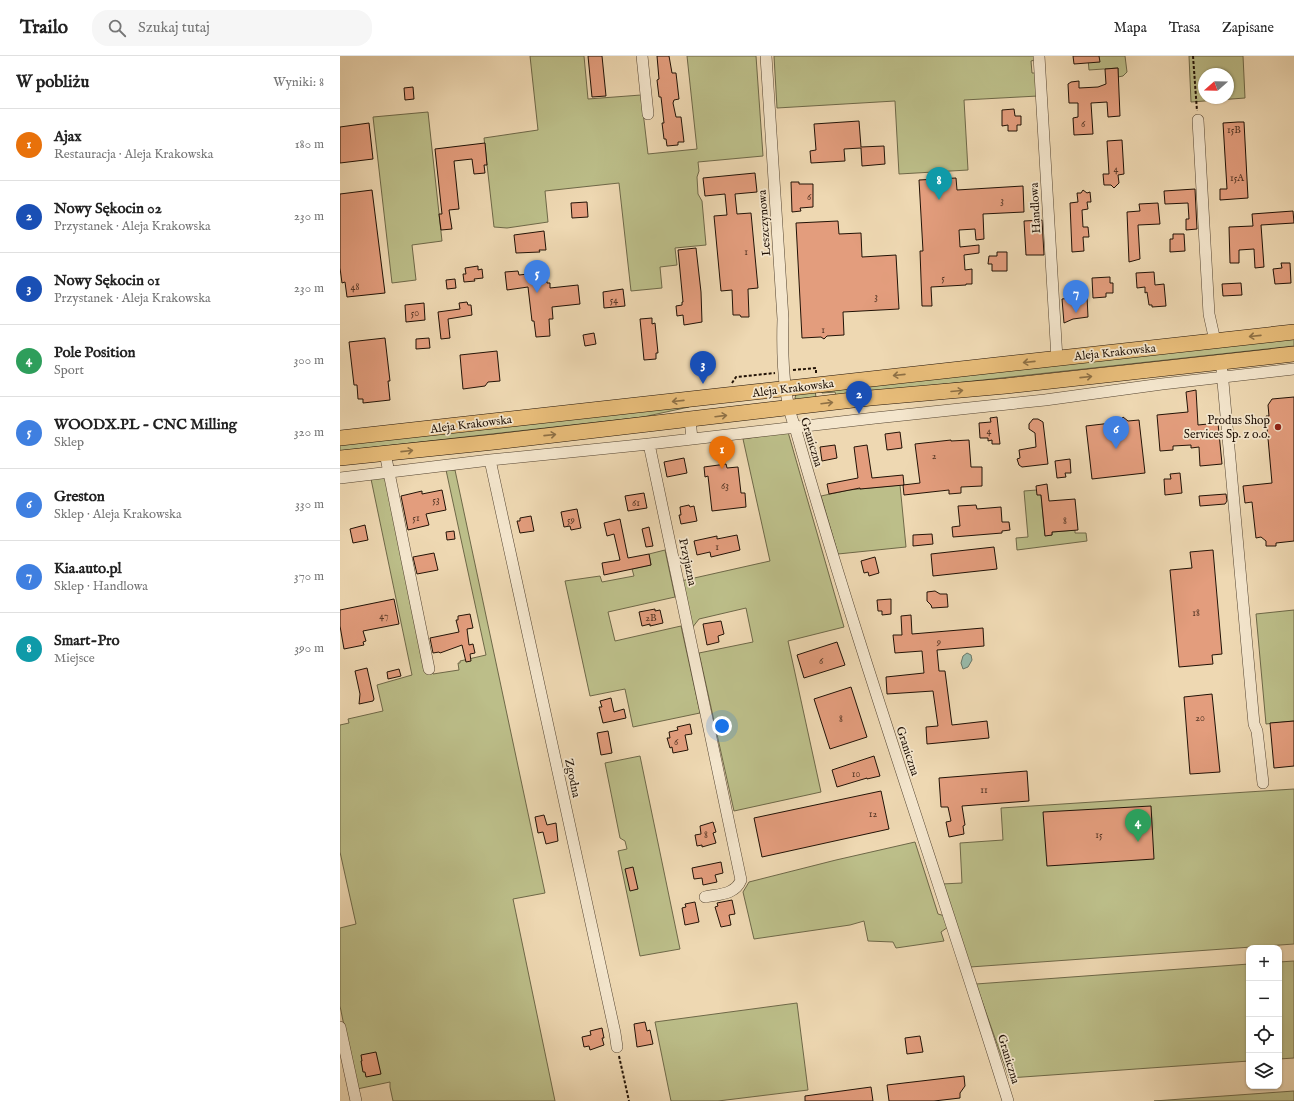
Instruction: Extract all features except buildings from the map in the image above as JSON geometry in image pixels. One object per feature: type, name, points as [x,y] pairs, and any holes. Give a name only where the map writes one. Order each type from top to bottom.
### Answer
[{"type":"main road","name":"Aleja Krakowska","points":[[340,438],[1294,332]]},
{"type":"main road","name":"Aleja Krakowska","points":[[340,458],[608,429],[870,398],[1006,386],[1294,354]]},
{"type":"street","points":[[642,56],[648,114]]},
{"type":"street","name":"Leszczynowa","points":[[766,56],[783,319],[783,347],[789,408]]},
{"type":"street","name":"Handlowa","points":[[1039,56],[1057,359]]},
{"type":"street","points":[[1198,120],[1210,314],[1215,341]]},
{"type":"street","points":[[1247,359],[1248,375]]},
{"type":"street","points":[[1220,362],[1254,724],[1257,731],[1263,783]]},
{"type":"street","points":[[1199,365],[1201,380]]},
{"type":"street","points":[[1165,368],[1167,384]]},
{"type":"street","points":[[340,478],[490,460],[1045,400],[1294,369]]},
{"type":"street","points":[[1043,382],[1045,400]]},
{"type":"street","points":[[1006,386],[1009,403]]},
{"type":"street","name":"Graniczna","points":[[789,408],[853,622],[1008,1101]]},
{"type":"street","points":[[690,419],[692,439]]},
{"type":"street","points":[[608,429],[610,448]]},
{"type":"street","points":[[532,437],[535,456]]},
{"type":"street","name":"Przyjazna","points":[[649,444],[741,880],[739,886],[734,890],[705,897]]},
{"type":"street","points":[[438,447],[440,467]]},
{"type":"street","points":[[386,453],[429,669]]},
{"type":"street","name":"Zgodna","points":[[490,460],[617,1047]]},
{"type":"street","points":[[340,1027],[356,1101]]},
{"type":"path","points":[[1193,56],[1198,120]]},
{"type":"path","points":[[790,371],[816,368]]},
{"type":"path","points":[[736,377],[780,372]]},
{"type":"path","points":[[617,1047],[629,1101]]},
{"type":"green space","points":[[530,56],[584,56],[588,99],[641,95],[648,154],[697,149],[687,56],[756,56],[763,156],[698,162],[698,194],[702,201],[706,245],[675,248],[677,265],[660,267],[662,288],[631,291],[619,183],[545,191],[548,222],[507,228],[494,227],[484,138],[538,130]]},
{"type":"green space","points":[[774,56],[1035,56],[1035,60],[1031,61],[1032,73],[1036,73],[1038,96],[964,100],[968,170],[899,174],[895,101],[777,108]]},
{"type":"green space","points":[[1097,56],[1125,56],[1127,72],[1123,76],[1118,77],[1118,68],[1089,70],[1088,59]]},
{"type":"green space","points":[[1189,56],[1243,56],[1245,98],[1234,99],[1234,68],[1198,68],[1198,101],[1191,102]]},
{"type":"green space","points":[[428,112],[442,241],[412,245],[416,280],[392,283],[373,117]]},
{"type":"green space","points":[[1294,338],[1294,346],[836,396],[835,392],[822,393],[821,390]]},
{"type":"green space","points":[[815,391],[816,397],[796,400],[795,398],[796,394]]},
{"type":"green space","points":[[689,406],[643,417],[340,451],[340,444]]},
{"type":"green space","points":[[788,432],[844,627],[788,641],[821,792],[734,811],[699,653],[753,642],[746,608],[699,619],[692,628],[681,581],[770,561],[743,439]]},
{"type":"green space","points":[[446,470],[455,470],[545,893],[513,899],[555,1101],[393,1101],[390,1082],[357,1089],[340,1006],[340,928],[356,924],[340,852],[340,725],[349,723],[348,719],[383,711],[377,685],[412,675],[371,479],[387,477],[433,674],[459,670],[458,663],[460,663],[460,661],[486,655]]},
{"type":"green space","points":[[900,485],[906,547],[838,554],[821,496],[849,490]]},
{"type":"green space","points":[[1037,490],[1041,495],[1045,535],[1052,535],[1052,532],[1075,530],[1075,533],[1086,533],[1087,541],[1017,550],[1016,538],[1028,537],[1024,491]]},
{"type":"green space","points":[[665,550],[675,597],[608,612],[615,641],[681,626],[700,713],[633,727],[625,689],[590,696],[565,581],[600,576],[602,582],[634,576],[632,569],[651,565],[649,554]]},
{"type":"green space","points":[[1294,610],[1294,721],[1266,724],[1256,614]]},
{"type":"green space","points":[[640,756],[680,949],[640,956],[618,851],[627,849],[625,841],[620,838],[605,763]]},
{"type":"green space","points":[[1294,789],[1294,944],[1246,945],[1246,947],[970,967],[942,884],[962,883],[960,843],[1003,840],[1001,808]]},
{"type":"green space","points":[[915,842],[938,914],[945,916],[948,927],[941,932],[944,941],[896,948],[893,942],[868,941],[864,921],[850,925],[754,939],[743,892],[749,882]]},
{"type":"green space","points":[[1294,961],[1294,1058],[1282,1059],[1282,981],[1282,962]]},
{"type":"green space","points":[[1246,964],[1246,1061],[1009,1078],[976,984]]},
{"type":"green space","points":[[797,1003],[808,1090],[718,1101],[671,1101],[655,1022]]},
{"type":"green space","points":[[1294,1091],[1294,1101],[1154,1101]]},
{"type":"shaded area","points":[[967,653],[971,655],[972,660],[968,667],[963,669],[961,663],[963,656]]},
{"type":"place","name":"Smart-Pro","points":[[939,200]]},
{"type":"place","name":"WOODX.PL - CNC Milling","points":[[537,293]]},
{"type":"place","name":"Kia.auto.pl","points":[[1076,313]]},
{"type":"place","name":"Nowy Sękocin 01","points":[[703,384]]},
{"type":"place","name":"Nowy Sękocin 02","points":[[859,414]]},
{"type":"place","name":"Produs Shop Services Sp. z o.o.","points":[[1278,427]]},
{"type":"place","name":"Greston","points":[[1116,449]]},
{"type":"place","name":"Ajax","points":[[722,469]]},
{"type":"place","name":"Pole Position","points":[[1138,842]]}]
